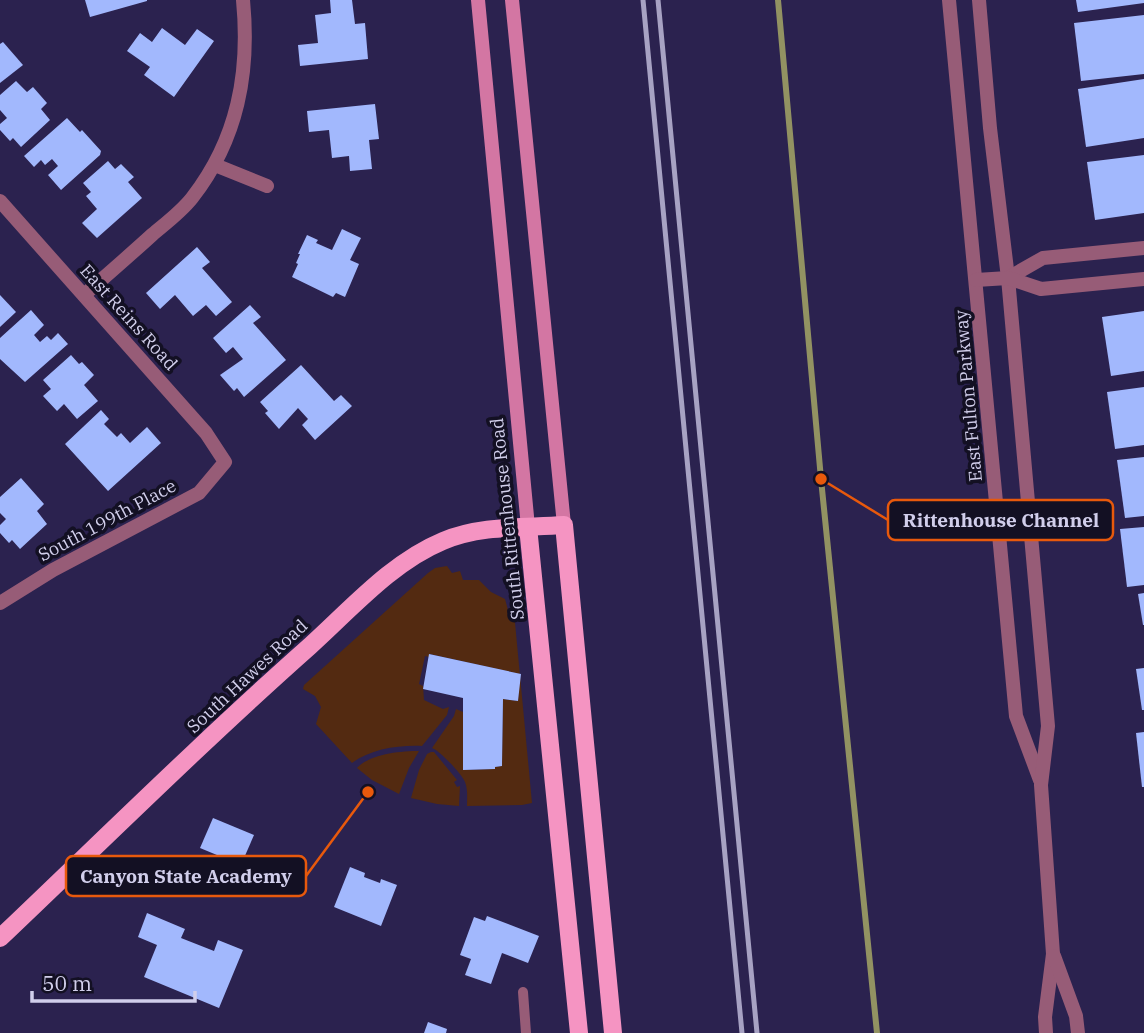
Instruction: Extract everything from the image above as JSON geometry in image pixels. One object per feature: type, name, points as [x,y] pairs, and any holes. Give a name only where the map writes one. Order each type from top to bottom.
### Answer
[{"type":"main road","name":"South Rittenhouse Road","points":[[478,0],[579,1033]]},
{"type":"main road","points":[[512,0],[613,1033]]},
{"type":"main road","name":"South Hawes Road","points":[[0,938],[271,680],[404,563],[442,541],[479,530],[564,525]]},
{"type":"street","points":[[84,295],[191,199],[215,165],[232,126],[243,85],[246,42],[243,0]]},
{"type":"street","name":"East Fulton Parkway","points":[[949,0],[1016,716],[1041,785]]},
{"type":"street","name":"East Fulton Parkway","points":[[979,0],[990,128],[1008,278],[1048,726],[1041,785],[1053,954],[1045,1017],[1046,1033]]},
{"type":"street","points":[[215,165],[267,186]]},
{"type":"street","name":"East Reins Road","points":[[0,201],[206,433],[225,463]]},
{"type":"street","points":[[1008,278],[1043,258],[1144,248]]},
{"type":"street","points":[[976,280],[1008,278],[1041,289],[1144,279]]},
{"type":"street","name":"South 199th Place","points":[[0,603],[53,570],[199,493],[225,463]]},
{"type":"street","name":"East Fulton Parkway","points":[[1053,954],[1076,1016],[1078,1033]]},
{"type":"lane","points":[[523,992],[526,1033]]},
{"type":"shaded area","points":[[447,566],[452,573],[460,571],[463,580],[479,580],[491,592],[505,599],[508,610],[514,612],[520,674],[430,654],[429,657],[425,656],[419,684],[423,686],[424,700],[443,709],[449,707],[447,715],[422,746],[385,749],[352,763],[316,724],[321,707],[315,696],[303,689],[304,685],[428,573],[435,568]]},
{"type":"shaded area","points":[[520,675],[532,803],[467,806],[467,788],[463,778],[432,748],[456,709],[463,712],[463,770],[494,769],[502,766],[503,699],[518,701]]},
{"type":"shaded area","points":[[419,751],[399,794],[372,780],[357,768],[377,756]]},
{"type":"shaded area","points":[[434,752],[457,780],[454,782],[457,787],[460,786],[459,806],[411,798],[419,770],[427,754]]},
{"type":"building","points":[[85,0],[147,0],[147,1],[90,17]]},
{"type":"building","points":[[330,0],[352,0],[355,24],[365,23],[368,59],[300,66],[298,45],[318,43],[315,15],[331,13]]},
{"type":"building","points":[[1076,0],[1144,0],[1144,3],[1078,12]]},
{"type":"building","points":[[1144,15],[1144,74],[1081,81],[1074,23]]},
{"type":"building","points":[[162,28],[185,45],[197,29],[214,41],[174,97],[144,75],[150,67],[127,51],[140,33],[152,42]]},
{"type":"building","points":[[3,42],[23,65],[0,83],[0,44]]},
{"type":"building","points":[[1144,79],[1144,138],[1086,147],[1078,89]]},
{"type":"building","points":[[16,81],[27,92],[33,87],[47,103],[41,109],[50,120],[21,147],[13,138],[10,141],[0,130],[0,124],[7,118],[0,110],[0,95]]},
{"type":"building","points":[[375,104],[379,139],[369,140],[372,169],[350,171],[349,156],[332,158],[329,130],[309,132],[307,111]]},
{"type":"building","points":[[67,118],[101,151],[100,155],[61,190],[48,175],[58,166],[52,159],[45,165],[41,160],[34,167],[24,156]]},
{"type":"building","points":[[1144,155],[1144,213],[1095,220],[1087,162]]},
{"type":"building","points":[[108,161],[115,169],[121,164],[134,177],[128,182],[142,198],[97,238],[82,223],[97,209],[86,196],[91,192],[83,183]]},
{"type":"building","points":[[342,229],[361,238],[350,260],[359,264],[345,297],[336,293],[333,297],[292,277],[307,235],[318,240],[316,243],[332,250]]},
{"type":"building","points":[[197,247],[210,262],[202,268],[232,302],[216,316],[206,305],[193,316],[175,295],[160,309],[146,293]]},
{"type":"building","points":[[0,295],[16,312],[0,327]]},
{"type":"building","points":[[250,305],[261,317],[253,323],[286,360],[244,397],[237,388],[234,391],[220,375],[243,359],[233,347],[226,353],[213,338]]},
{"type":"building","points":[[31,310],[44,325],[34,335],[40,342],[47,336],[51,340],[58,333],[68,344],[25,382],[0,359],[0,338]]},
{"type":"building","points":[[1144,311],[1144,371],[1111,376],[1102,317]]},
{"type":"building","points":[[71,355],[94,375],[84,385],[98,401],[77,419],[64,404],[57,411],[43,396],[51,389],[43,380]]},
{"type":"building","points":[[301,365],[334,401],[341,395],[352,406],[315,440],[302,425],[308,419],[298,408],[279,429],[265,413],[268,411],[260,402]]},
{"type":"building","points":[[1144,387],[1144,445],[1115,449],[1107,392]]},
{"type":"building","points":[[101,410],[109,419],[104,424],[117,437],[121,433],[130,443],[147,427],[161,443],[108,491],[65,444]]},
{"type":"building","points":[[1144,457],[1144,516],[1125,518],[1117,460]]},
{"type":"building","points":[[21,478],[44,504],[37,511],[47,524],[20,549],[12,540],[9,543],[0,533],[0,525],[6,519],[0,513],[0,497]]},
{"type":"building","points":[[1144,527],[1144,585],[1127,587],[1120,529]]},
{"type":"building","points":[[1144,593],[1144,625],[1143,625],[1138,594]]},
{"type":"building","points":[[429,654],[521,674],[518,701],[503,699],[502,766],[495,769],[463,770],[463,698],[423,689]]},
{"type":"building","points":[[1144,668],[1144,710],[1142,710],[1136,669]]},
{"type":"building","points":[[1144,732],[1144,787],[1142,787],[1136,733]]},
{"type":"building","points":[[213,818],[254,835],[241,865],[200,848]]},
{"type":"building","points":[[350,867],[365,873],[364,877],[397,885],[381,926],[334,907]]},
{"type":"building","points":[[147,913],[185,929],[181,938],[214,951],[218,940],[243,950],[219,1008],[144,977],[157,945],[138,937]]},
{"type":"building","points":[[487,916],[539,936],[528,963],[502,953],[491,984],[465,975],[471,959],[460,955],[474,917],[485,921]]},
{"type":"building","points":[[428,1022],[447,1029],[446,1033],[424,1033]]},
{"type":"waterway","points":[[778,0],[821,479],[877,1033]]},
{"type":"railway","points":[[643,0],[742,1033]]},
{"type":"railway","points":[[658,0],[757,1033]]},
{"type":"place","name":"Rittenhouse Channel","points":[[821,479]]},
{"type":"place","name":"Canyon State Academy","points":[[368,792]]}]
